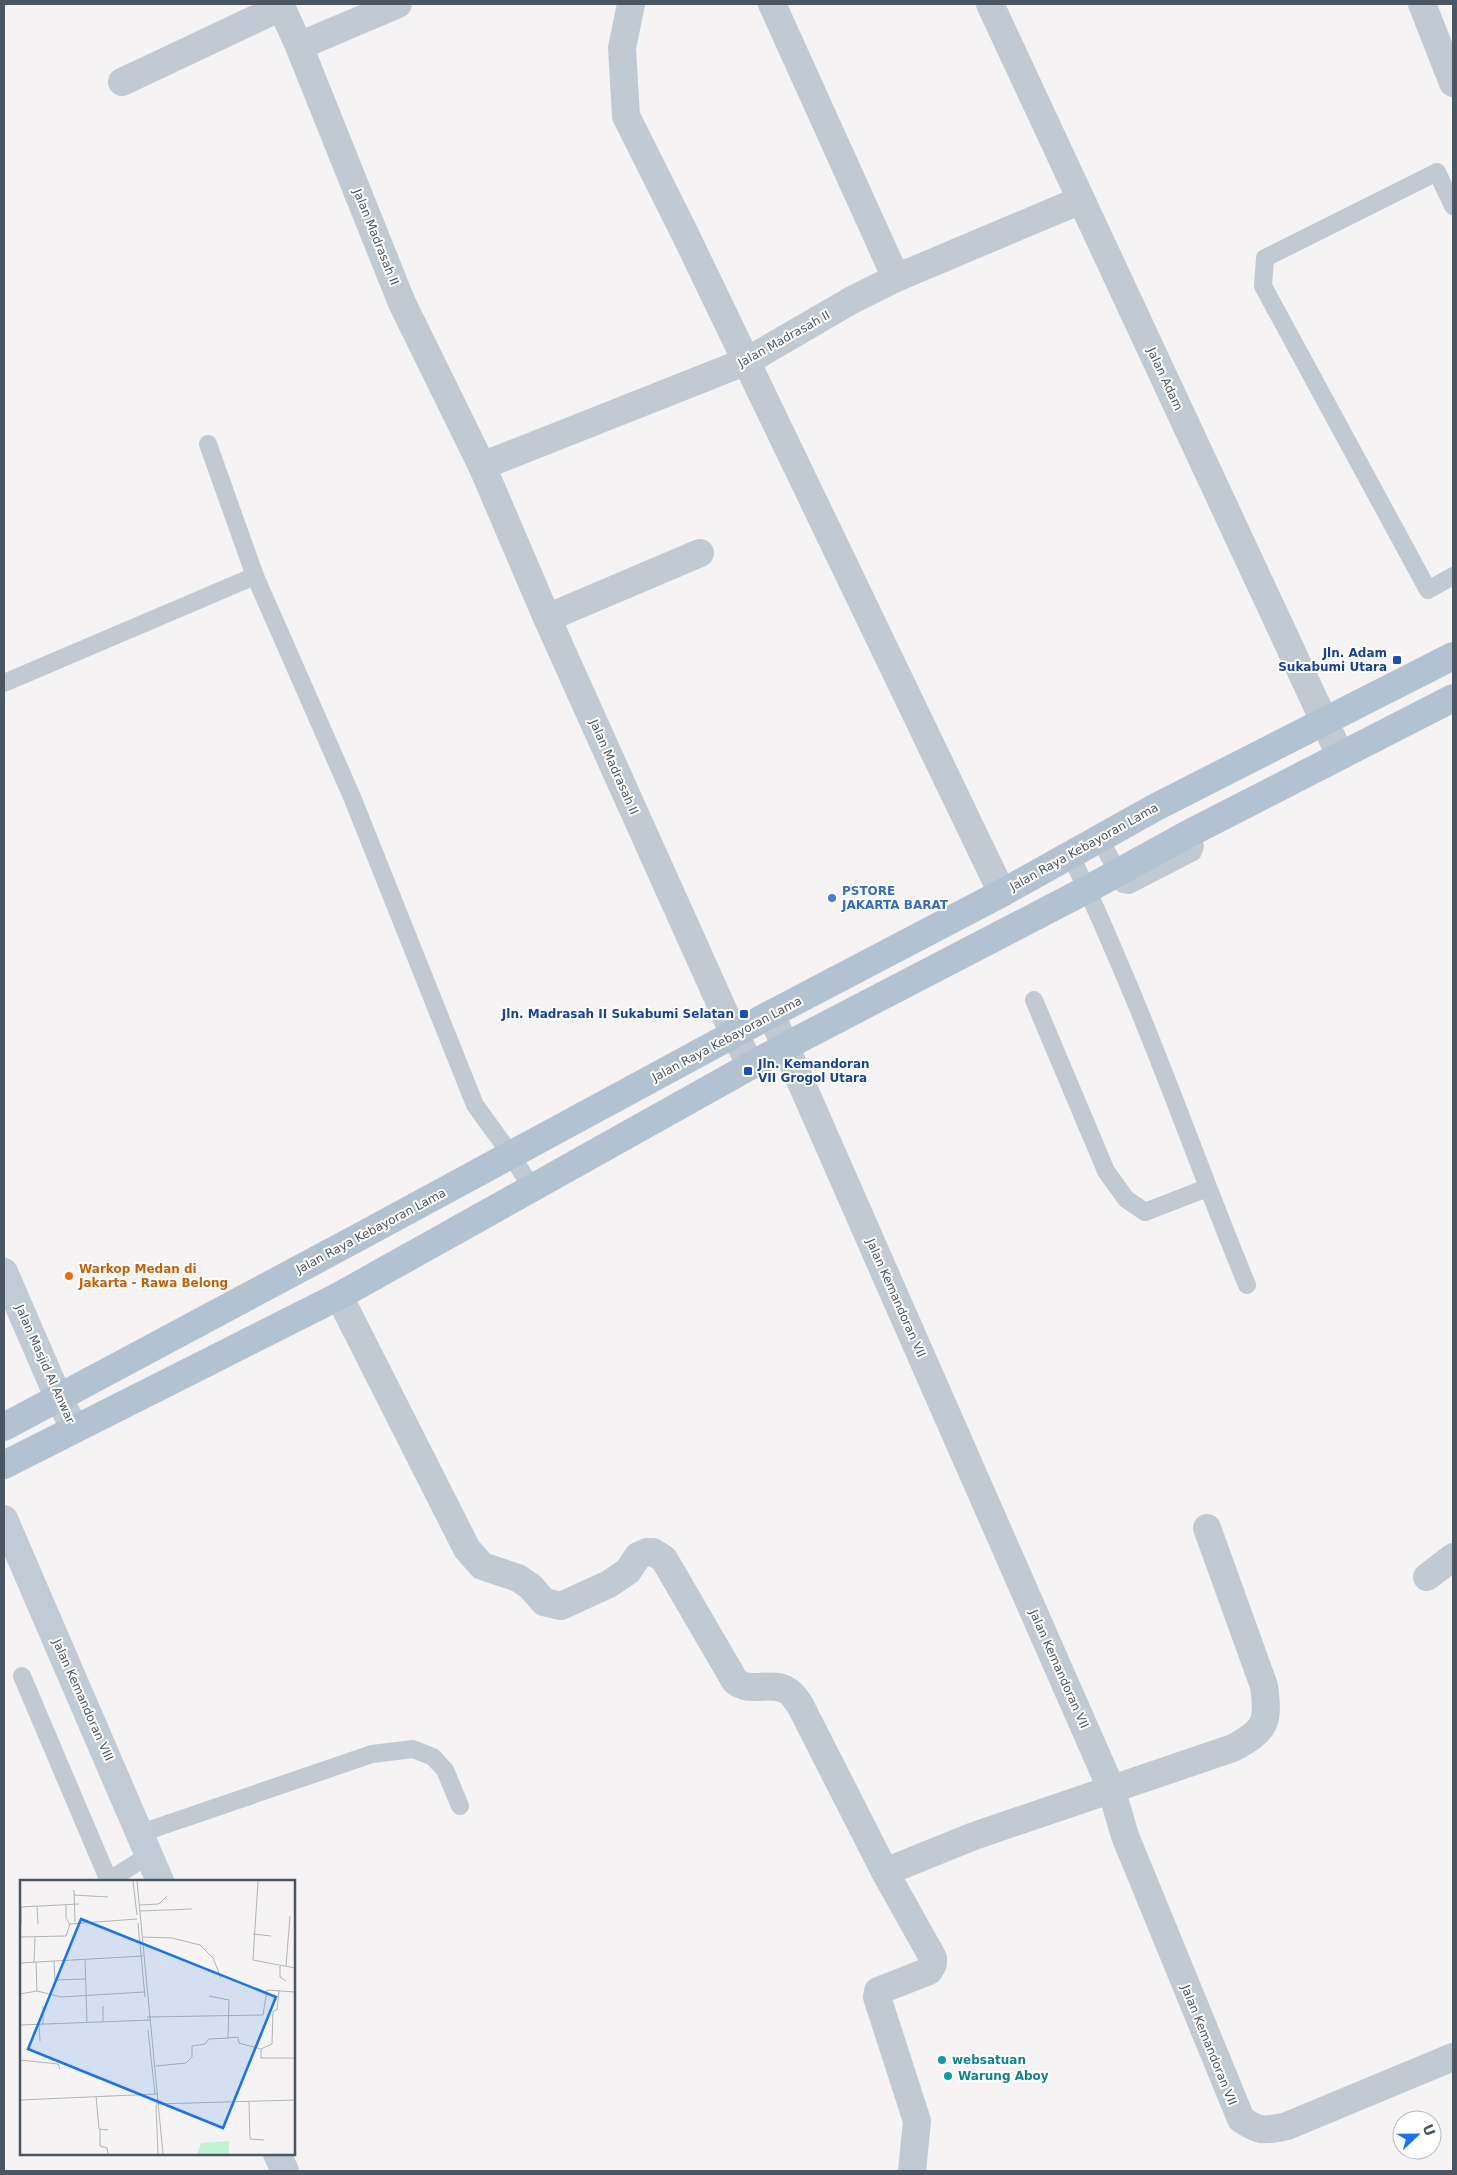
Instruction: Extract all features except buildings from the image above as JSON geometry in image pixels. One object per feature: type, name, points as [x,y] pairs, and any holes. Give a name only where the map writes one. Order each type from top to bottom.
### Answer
[{"type":"main road","name":"Jalan Raya Kebayoran Lama","points":[[4,1427],[512,1156],[771,1014],[1002,893],[1100,838],[1323,721],[1453,656]]},
{"type":"main road","points":[[4,1465],[339,1296],[786,1046],[1088,889],[1188,834],[1453,698]]},
{"type":"main road","points":[[359,1238],[379,1273]]},
{"type":"main road","points":[[239,1302],[260,1336]]},
{"type":"street","points":[[299,46],[398,4]]},
{"type":"street","points":[[631,4],[622,48],[626,116],[747,361],[1002,893]]},
{"type":"street","points":[[772,4],[896,278]]},
{"type":"street","name":"Jalan Adam","points":[[990,4],[1340,755]]},
{"type":"street","points":[[1422,4],[1453,83]]},
{"type":"street","points":[[122,82],[280,6]]},
{"type":"street","name":"Jalan Madrasah II","points":[[280,6],[299,46],[402,304],[482,466],[547,618],[734,1034],[751,1065]]},
{"type":"street","name":"Jalan Madrasah II","points":[[482,466],[747,361],[852,300],[896,278],[1081,200]]},
{"type":"street","points":[[547,618],[700,553]]},
{"type":"street","name":"Jalan Kemandoran VII","points":[[771,1014],[1111,1788],[1126,1836],[1240,2120],[1257,2130],[1287,2126],[1453,2058]]},
{"type":"street","name":"Jalan Masjid Al Anwar","points":[[4,1272],[59,1399],[75,1429]]},
{"type":"street","points":[[339,1296],[467,1548],[482,1566],[518,1578],[531,1587],[544,1602],[561,1606],[609,1584],[628,1571],[638,1556],[647,1552],[654,1552],[664,1559],[735,1681],[745,1687],[776,1687],[788,1691],[799,1703],[885,1872],[933,1958],[933,1964],[929,1971],[878,1991],[877,1997],[917,2121],[912,2171]]},
{"type":"street","name":"Jalan Kemandoran VIII","points":[[4,1518],[160,1880]]},
{"type":"street","points":[[885,1872],[974,1836],[1233,1748],[1252,1738],[1265,1724],[1267,1708],[1264,1686],[1206,1528]]},
{"type":"street","points":[[1427,1577],[1453,1557]]},
{"type":"street","points":[[277,2155],[285,2171]]},
{"type":"lane","points":[[1453,206],[1437,172],[1265,258],[1263,286],[1428,590],[1453,576]]},
{"type":"lane","points":[[208,444],[255,576],[352,797],[475,1105],[512,1156],[531,1187]]},
{"type":"lane","points":[[4,683],[255,576]]},
{"type":"lane","points":[[1100,838],[1117,872]]},
{"type":"lane","points":[[1070,855],[1088,889],[1152,1040],[1207,1188],[1247,1285]]},
{"type":"lane","points":[[1034,1000],[1106,1171],[1126,1199],[1146,1212],[1207,1188]]},
{"type":"lane","points":[[22,1676],[108,1880]]},
{"type":"lane","points":[[109,1880],[145,1844],[372,1754],[413,1748],[433,1757],[445,1770],[460,1806]]},
{"type":"place","name":"Jln. Adam Sukabumi Utara","points":[[1397,660]]},
{"type":"place","name":"PSTORE JAKARTA BARAT","points":[[832,898]]},
{"type":"place","name":"Jln. Madrasah II Sukabumi Selatan","points":[[744,1014]]},
{"type":"place","name":"Jln. Kemandoran VII Grogol Utara","points":[[748,1071]]},
{"type":"place","name":"Warkop Medan di Jakarta - Rawa Belong","points":[[69,1276]]},
{"type":"place","name":"websatuan","points":[[942,2060]]},
{"type":"place","name":"Warung Aboy","points":[[948,2076]]}]
